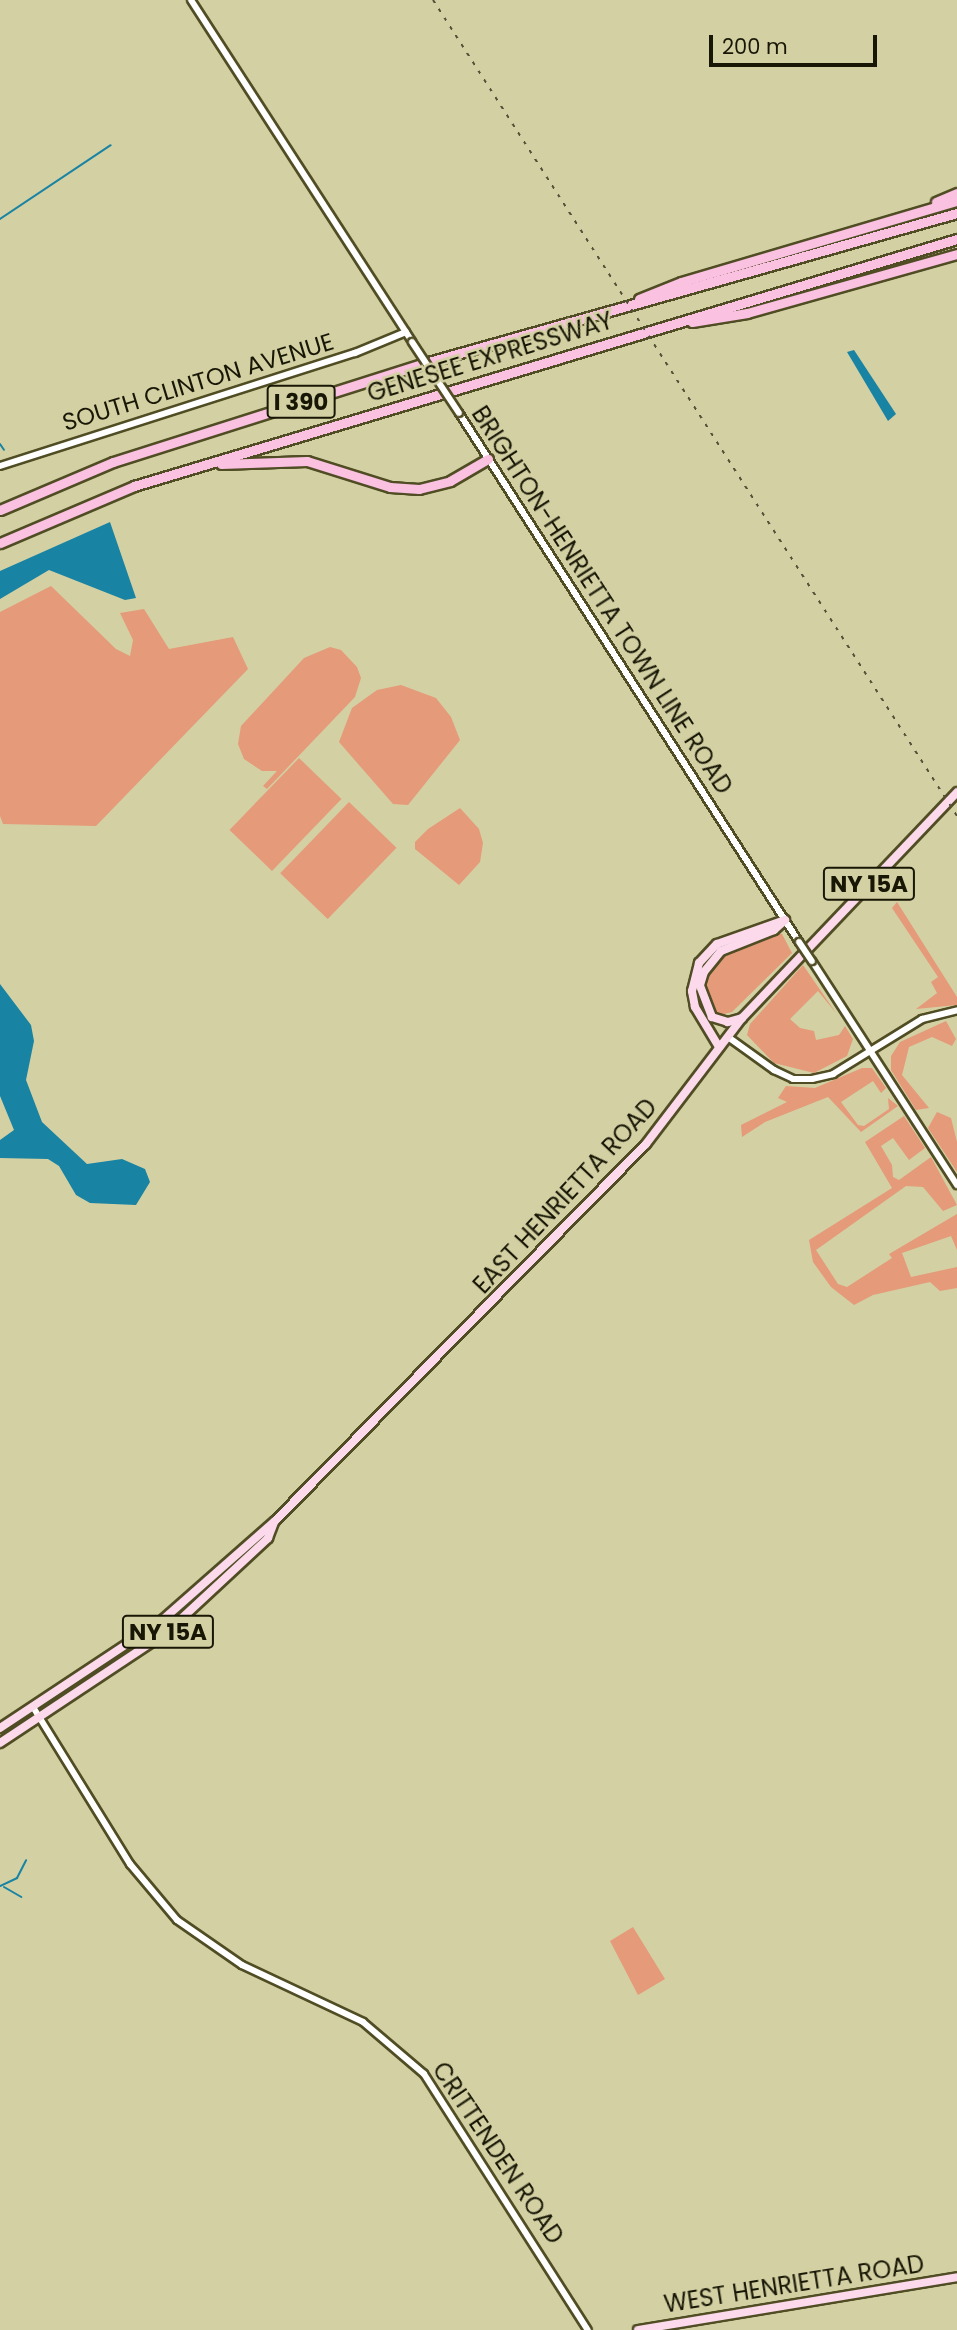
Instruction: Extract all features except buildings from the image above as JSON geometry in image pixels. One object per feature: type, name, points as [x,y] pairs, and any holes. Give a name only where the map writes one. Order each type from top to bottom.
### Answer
[{"type":"highway","points":[[892,219],[957,193]]},
{"type":"highway","points":[[608,311],[681,282],[957,201]]},
{"type":"highway","name":"GENESEE EXPRESSWAY","points":[[0,510],[114,462],[608,311],[957,213]]},
{"type":"highway","name":"GENESEE EXPRESSWAY","points":[[0,543],[134,486],[659,326],[957,239]]},
{"type":"highway","points":[[659,326],[747,313],[955,255]]},
{"type":"highway","points":[[192,469],[290,459],[340,468],[390,487],[419,489],[450,481],[488,459]]},
{"type":"main road","name":"EAST HENRIETTA ROAD","points":[[0,1728],[159,1622],[274,1522],[646,1144],[742,1018],[957,792]]},
{"type":"main road","points":[[742,1018],[728,1022],[712,1017],[700,985],[704,972],[721,951],[774,930],[785,919]]},
{"type":"main road","points":[[719,1047],[695,1007],[692,990],[699,962],[717,944],[785,919]]},
{"type":"main road","name":"EAST HENRIETTA ROAD","points":[[0,1743],[132,1659],[200,1605],[268,1538],[274,1522]]},
{"type":"main road","name":"WEST HENRIETTA ROAD","points":[[638,2330],[957,2277]]},
{"type":"street","name":"BRIGHTON-HENRIETTA TOWN LINE ROAD","points":[[191,0],[957,1185]]},
{"type":"street","name":"SOUTH CLINTON AVENUE","points":[[0,466],[355,353],[406,332]]},
{"type":"street","points":[[728,1037],[774,1070],[803,1080],[833,1074],[922,1018],[957,1010]]},
{"type":"street","name":"CRITTENDEN ROAD","points":[[33,1707],[130,1864],[177,1920],[235,1961],[363,2022],[424,2074],[588,2330]]},
{"type":"shaded area","points":[[51,586],[116,649],[130,656],[133,640],[120,613],[144,609],[169,649],[233,637],[248,669],[96,826],[3,824],[0,816],[0,612]]},
{"type":"shaded area","points":[[330,647],[341,650],[357,667],[361,678],[355,697],[267,789],[263,786],[277,771],[262,771],[244,759],[238,744],[241,726],[304,658]]},
{"type":"shaded area","points":[[401,685],[436,698],[451,717],[460,740],[408,805],[393,804],[339,742],[352,708],[377,690]]},
{"type":"shaded area","points":[[299,758],[341,799],[272,871],[230,830]]},
{"type":"shaded area","points":[[349,802],[396,848],[328,919],[280,873]]},
{"type":"shaded area","points":[[460,808],[479,829],[483,843],[480,862],[459,885],[415,849],[415,842],[428,829]]},
{"type":"shaded area","points":[[897,902],[957,997],[957,1005],[916,1009],[937,993],[931,982],[938,977],[892,908]]},
{"type":"shaded area","points":[[776,932],[782,934],[792,953],[732,1012],[720,1015],[711,1009],[704,989],[707,971],[718,956]]},
{"type":"shaded area","points":[[803,965],[836,1013],[818,991],[790,1019],[800,1028],[814,1031],[816,1040],[839,1035],[845,1026],[853,1039],[847,1056],[814,1073],[774,1063],[747,1035],[750,1024]]},
{"type":"shaded area","points":[[946,1021],[956,1039],[952,1046],[932,1037],[909,1047],[902,1075],[929,1108],[916,1110],[891,1070],[891,1056],[900,1042]]},
{"type":"shaded area","points":[[862,1068],[872,1068],[886,1088],[881,1093],[873,1081],[841,1102],[858,1125],[864,1126],[889,1109],[888,1098],[898,1106],[861,1132],[828,1097],[765,1122],[742,1137],[741,1125],[787,1102],[778,1098],[786,1086],[815,1088]]},
{"type":"shaded area","points":[[937,1112],[951,1118],[957,1142],[957,1172],[928,1128]]},
{"type":"shaded area","points":[[904,1116],[925,1148],[909,1160],[893,1138],[881,1146],[892,1165],[893,1177],[899,1180],[931,1157],[957,1205],[943,1211],[923,1187],[906,1186],[816,1250],[838,1284],[847,1287],[892,1258],[889,1254],[957,1214],[957,1250],[951,1236],[902,1253],[911,1277],[957,1267],[957,1288],[940,1291],[930,1282],[873,1295],[854,1305],[831,1287],[813,1262],[809,1240],[892,1188],[865,1142]]},
{"type":"shaded area","points":[[633,1927],[665,1979],[638,1995],[610,1941]]},
{"type":"water","points":[[854,350],[896,414],[888,421],[847,352]]},
{"type":"water","points":[[110,522],[136,598],[125,600],[49,570],[0,599],[0,571]]},
{"type":"water","points":[[0,984],[31,1025],[34,1041],[26,1080],[42,1122],[87,1164],[122,1159],[145,1169],[150,1182],[136,1205],[90,1203],[76,1195],[59,1166],[48,1159],[0,1158],[0,1140],[14,1130],[0,1096]]},
{"type":"waterway","points":[[0,219],[111,145]]},
{"type":"waterway","points":[[0,444],[4,450]]},
{"type":"waterway","points":[[0,1886],[17,1878],[26,1860]]},
{"type":"waterway","points":[[4,1887],[21,1897]]},
{"type":"railway","points":[[433,0],[957,816]]}]
